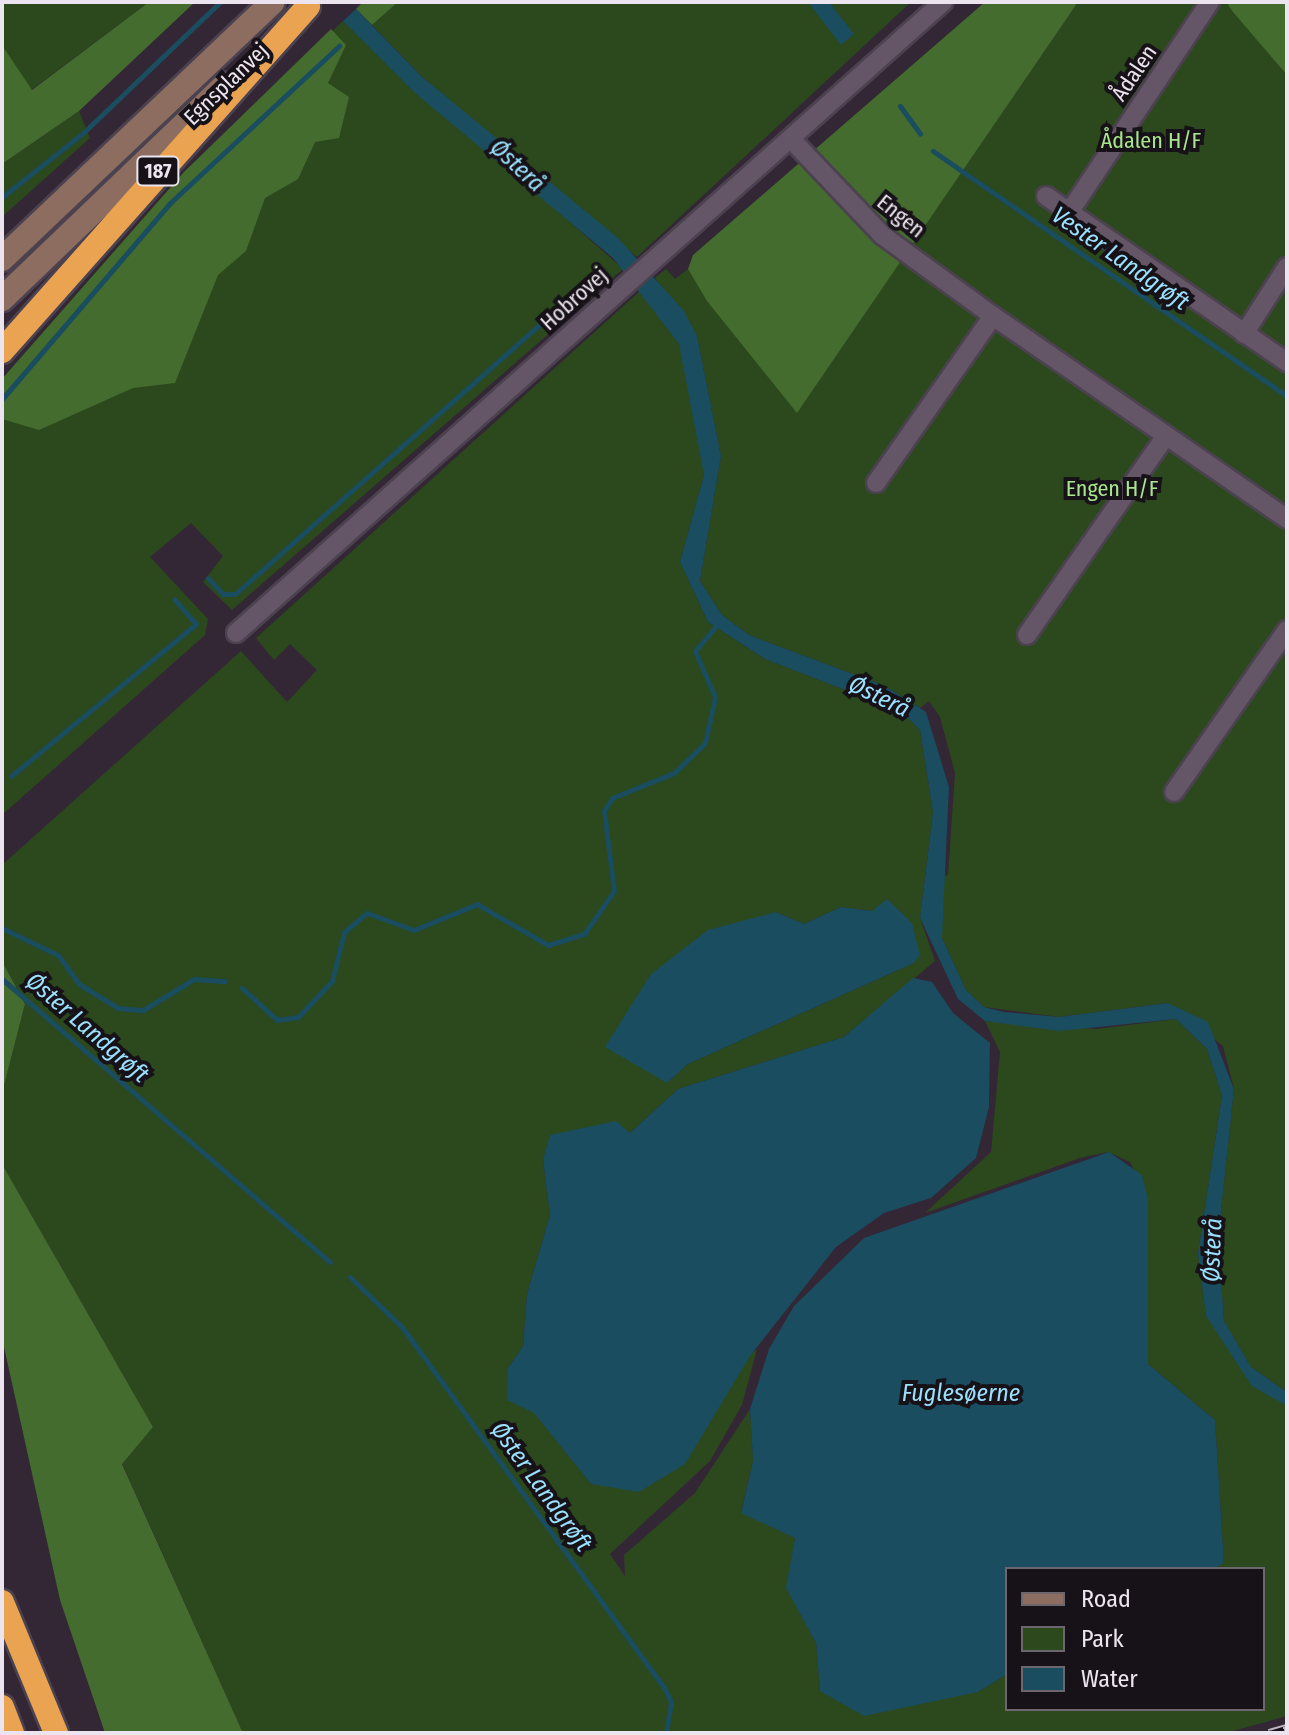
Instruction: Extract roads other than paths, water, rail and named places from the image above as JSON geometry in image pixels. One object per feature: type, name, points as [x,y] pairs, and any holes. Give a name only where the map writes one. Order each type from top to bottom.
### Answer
[{"type":"highway","name":"187","points":[[2,351],[310,4]]},
{"type":"highway","points":[[8,1613],[56,1733]]},
{"type":"highway","points":[[8,1613],[63,1733]]},
{"type":"highway","points":[[2,1707],[12,1733]]},
{"type":"main road","name":"Egnsplanvej","points":[[2,259],[273,2]]},
{"type":"main road","name":"Egnsplanvej","points":[[2,299],[310,4]]},
{"type":"street","name":"Hobrovej","points":[[236,633],[943,2]]},
{"type":"street","name":"Ådalen","points":[[1070,211],[1210,2]]},
{"type":"street","name":"Engen","points":[[791,139],[882,235],[993,316],[1287,519]]},
{"type":"street","points":[[1046,196],[1287,362]]},
{"type":"street","points":[[1244,334],[1287,267]]},
{"type":"street","points":[[876,483],[993,316]]},
{"type":"street","points":[[1027,635],[1166,436]]},
{"type":"street","points":[[1174,792],[1287,630]]},
{"type":"water","points":[[808,2],[829,2],[854,34],[841,45]]},
{"type":"water","name":"Østerå","points":[[356,9],[421,76],[618,238],[684,311],[697,336],[721,456],[700,581],[722,615],[749,635],[885,686],[926,712],[949,787],[942,938],[966,990],[984,1007],[1004,1012],[1059,1017],[1168,1003],[1208,1022],[1234,1089],[1218,1239],[1224,1321],[1251,1367],[1287,1392],[1287,1406],[1252,1386],[1206,1316],[1198,1253],[1222,1096],[1207,1049],[1176,1019],[1059,1031],[985,1021],[958,999],[920,918],[933,812],[920,730],[902,712],[765,659],[708,622],[680,562],[704,475],[679,344],[613,258],[415,93],[343,21]]},
{"type":"water","points":[[887,899],[912,923],[920,955],[914,963],[688,1064],[667,1083],[605,1047],[651,974],[708,930],[776,912],[804,924],[841,907],[872,911]]},
{"type":"water","points":[[913,978],[932,982],[953,1013],[990,1043],[989,1107],[976,1158],[931,1198],[884,1213],[836,1247],[750,1356],[685,1464],[639,1492],[591,1484],[534,1413],[507,1400],[508,1368],[523,1346],[527,1294],[550,1215],[543,1160],[550,1135],[616,1121],[630,1133],[678,1089],[844,1037]]},
{"type":"water","name":"Fuglesøerne","points":[[1109,1152],[1142,1175],[1148,1199],[1148,1364],[1215,1420],[1224,1563],[1217,1567],[1005,1567],[1005,1675],[978,1692],[864,1716],[820,1691],[816,1643],[786,1588],[795,1538],[741,1513],[753,1461],[750,1409],[769,1349],[794,1306],[864,1238]]},
{"type":"waterway","points":[[2,197],[83,133],[220,2]]},
{"type":"waterway","points":[[2,399],[170,203],[339,46]]},
{"type":"waterway","name":"Vester Landgrøft","points":[[900,106],[920,134]]},
{"type":"waterway","name":"Vester Landgrøft","points":[[933,151],[1287,396]]},
{"type":"waterway","points":[[208,578],[223,594],[235,594],[592,278]]},
{"type":"waterway","points":[[11,776],[196,624],[174,599]]},
{"type":"waterway","points":[[242,988],[277,1020],[298,1017],[332,981],[344,932],[367,913],[414,930],[477,904],[548,945],[584,934],[614,891],[604,811],[612,798],[674,773],[705,743],[715,697],[695,651],[719,622]]},
{"type":"waterway","points":[[2,928],[58,955],[79,984],[118,1008],[143,1010],[194,979],[225,981]]},
{"type":"waterway","name":"Øster Landgrøft","points":[[2,979],[330,1262]]},
{"type":"waterway","name":"Øster Landgrøft","points":[[350,1277],[402,1327],[664,1687],[671,1702],[666,1733]]},
{"type":"railway","points":[[1269,1733],[1287,1728]]},
{"type":"park label","name":"Ådalen H/F","points":[[1151,141]]},
{"type":"park label","name":"Engen H/F","points":[[1112,489]]}]
